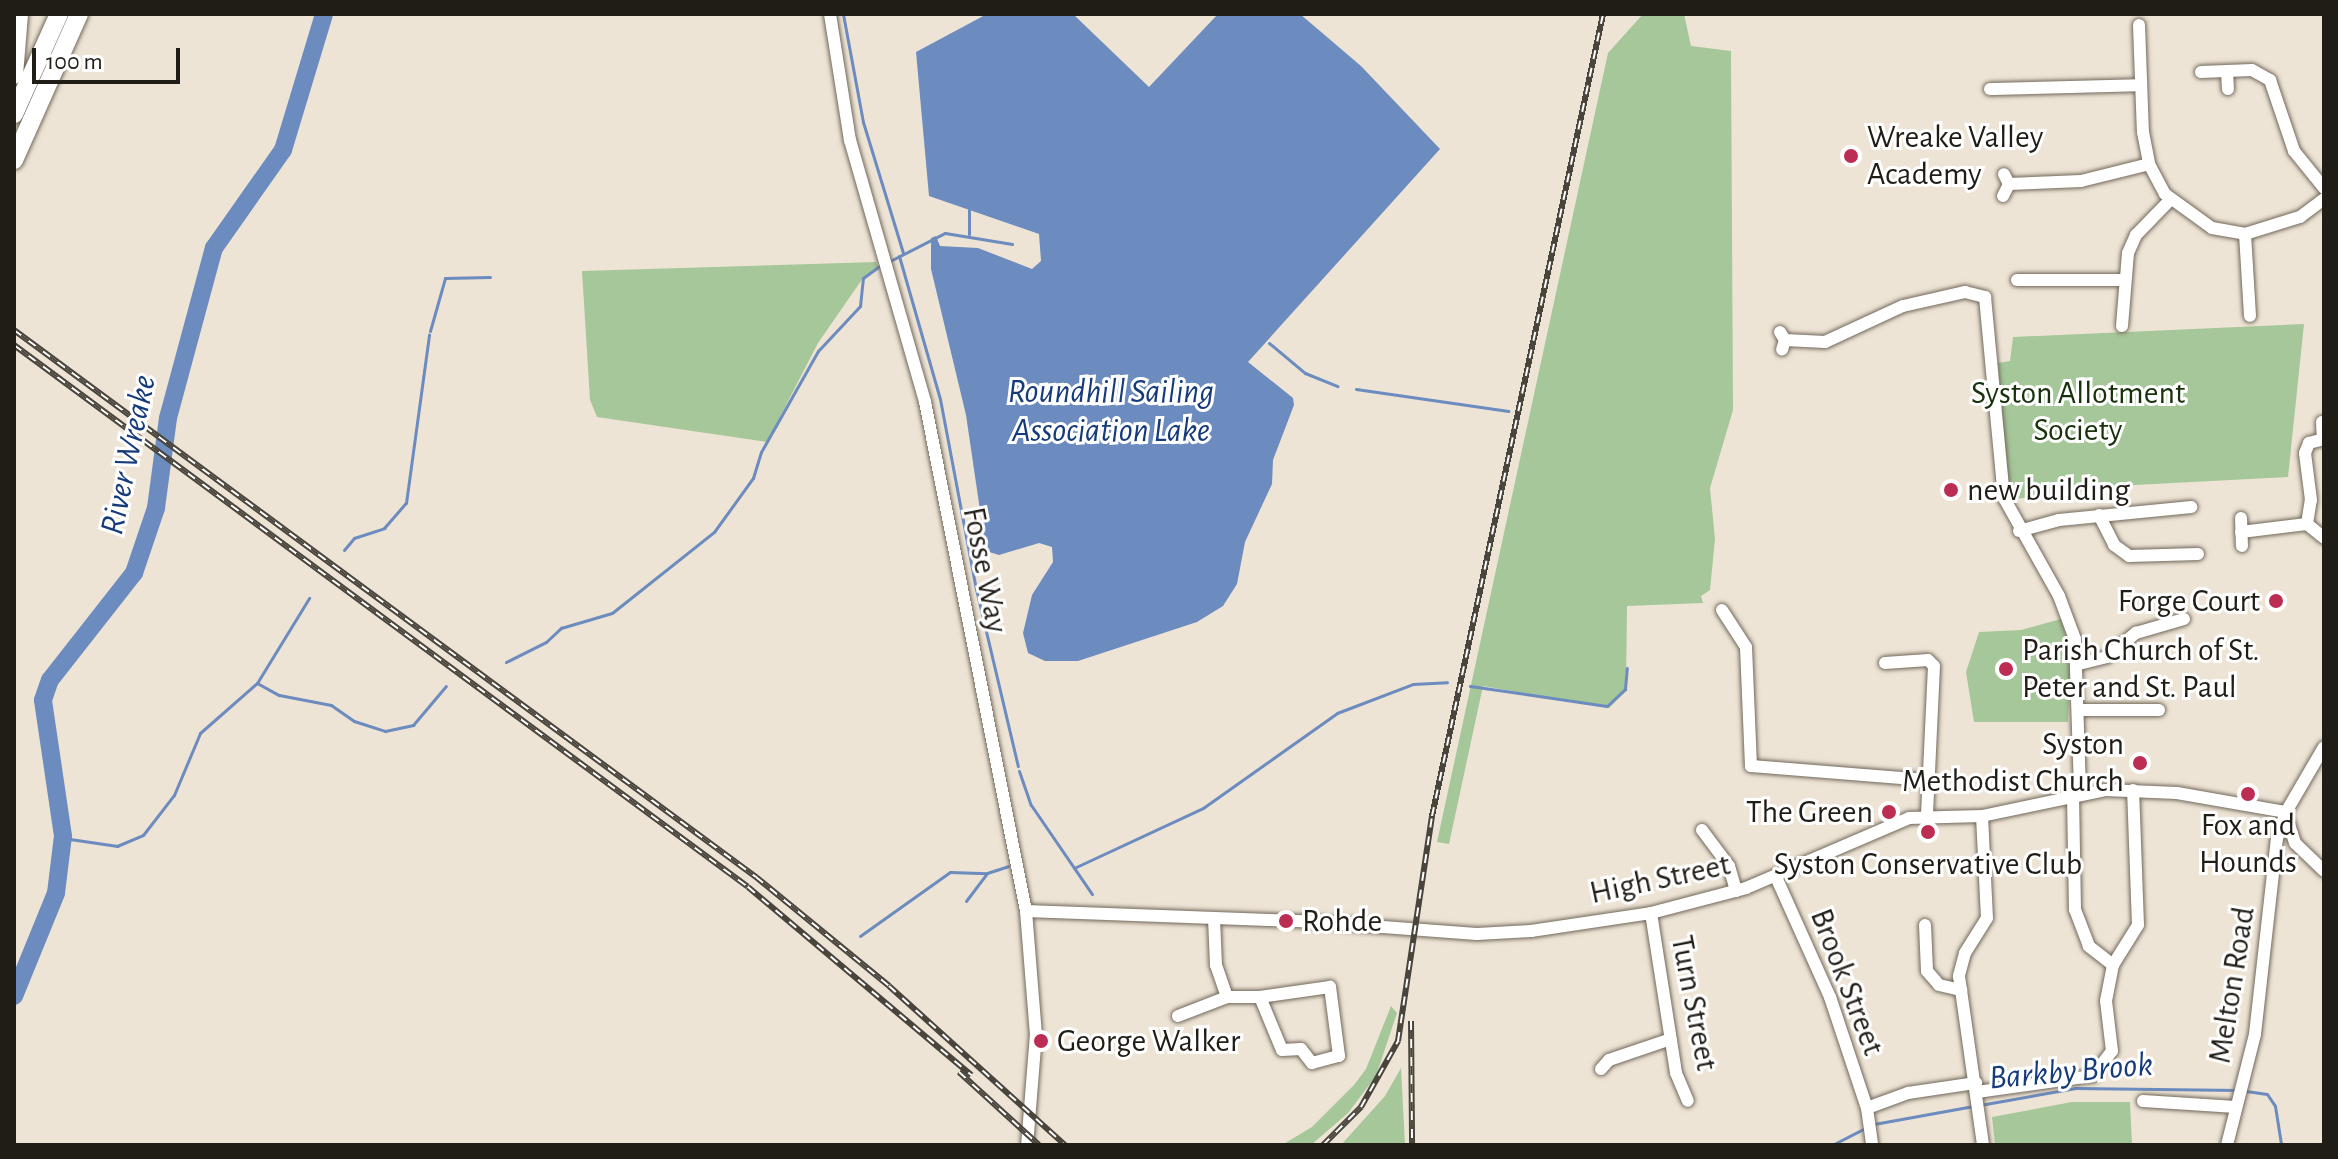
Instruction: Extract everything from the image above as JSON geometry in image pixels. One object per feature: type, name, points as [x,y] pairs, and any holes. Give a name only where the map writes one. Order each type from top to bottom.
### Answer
[{"type":"highway","points":[[14,75],[19,14]]},
{"type":"highway","points":[[14,114],[59,14]]},
{"type":"highway","points":[[14,160],[79,14]]},
{"type":"street","name":"Fosse Way","points":[[830,14],[850,140],[890,268],[942,481],[1026,911],[1036,1034],[1027,1145]]},
{"type":"street","points":[[2139,25],[2149,164],[2171,199],[2212,228],[2245,234],[2300,217],[2324,199]]},
{"type":"street","points":[[2201,72],[2252,70],[2270,80],[2294,151],[2324,188]]},
{"type":"street","points":[[2227,71],[2228,89]]},
{"type":"street","points":[[1987,89],[2141,85]]},
{"type":"street","points":[[2005,185],[2081,181],[2149,164]]},
{"type":"street","points":[[2122,326],[2122,280],[2136,235],[2171,199]]},
{"type":"street","points":[[2245,234],[2250,316]]},
{"type":"street","points":[[2013,280],[2122,280]]},
{"type":"street","points":[[1782,341],[1825,342],[1903,306],[1965,292],[1985,297],[2001,485],[2019,531],[2069,616],[2079,664],[2075,910],[2089,946],[2113,965]]},
{"type":"street","points":[[2249,300],[2265,299]]},
{"type":"street","points":[[1992,357],[2008,356]]},
{"type":"street","points":[[2307,524],[2311,500],[2305,453],[2309,443],[2324,439],[2322,422]]},
{"type":"street","points":[[2019,531],[2029,524],[2191,507]]},
{"type":"street","points":[[2099,515],[2114,545],[2129,556],[2198,554]]},
{"type":"street","points":[[2242,546],[2241,525],[2307,524],[2324,538]]},
{"type":"street","points":[[1722,610],[1746,647],[1751,766],[1926,780]]},
{"type":"street","points":[[2079,664],[2107,657],[2136,633],[2184,619]]},
{"type":"street","points":[[1885,663],[1928,660],[1934,666],[1926,780],[1927,816]]},
{"type":"street","points":[[2079,710],[2159,710]]},
{"type":"street","name":"Melton Road","points":[[2227,1145],[2255,1034],[2277,838],[2286,812],[2324,747]]},
{"type":"street","points":[[1867,1108],[1908,1093],[1976,1091],[2093,1076],[2112,1051],[2106,1001],[2113,965],[2138,925],[2133,790]]},
{"type":"street","name":"High Street","points":[[1026,911],[1214,918],[1477,934],[1651,913],[1776,877],[1891,822],[1927,816],[1982,816],[2076,792],[2133,790],[2286,812]]},
{"type":"street","points":[[2286,812],[2295,843],[2324,871]]},
{"type":"street","points":[[1982,816],[1988,911],[1985,926],[1970,944],[1959,976],[1983,1145]]},
{"type":"street","points":[[1702,830],[1710,847],[1729,866],[1736,891]]},
{"type":"street","name":"Brook Street","points":[[1776,877],[1830,997],[1867,1108],[1872,1141]]},
{"type":"street","name":"Turn Street","points":[[1651,913],[1676,1073],[1688,1101]]},
{"type":"street","points":[[1214,918],[1216,965],[1227,997]]},
{"type":"street","points":[[1929,934],[1920,961],[1932,979],[1961,990]]},
{"type":"street","points":[[1178,1016],[1227,997],[1260,997],[1330,987],[1339,1056],[1312,1063],[1301,1049],[1282,1050],[1260,997]]},
{"type":"street","points":[[1601,1069],[1619,1056],[1671,1039]]},
{"type":"street","points":[[2143,1101],[2237,1104]]},
{"type":"green space","points":[[1643,14],[1684,14],[1691,46],[1731,51],[1733,410],[1710,488],[1715,539],[1710,590],[1701,596],[1703,603],[1627,606],[1626,691],[1609,708],[1483,686],[1449,844],[1437,842],[1608,53]]},
{"type":"green space","points":[[876,262],[878,267],[863,278],[818,343],[767,442],[597,417],[590,400],[582,271]]},
{"type":"green space","name":"Syston Allotment Society","points":[[2304,324],[2288,477],[2135,485],[2014,499],[2008,491],[1998,363],[2010,361],[2013,337]]},
{"type":"green space","points":[[2061,619],[2071,652],[2068,722],[1974,722],[1966,672],[1979,632],[2021,630]]},
{"type":"green space","points":[[1391,1006],[1397,1013],[1376,1076],[1348,1113],[1311,1145],[1282,1145],[1312,1127],[1354,1085],[1366,1069]]},
{"type":"green space","points":[[1401,1068],[1405,1145],[1341,1145],[1385,1096]]},
{"type":"green space","points":[[2072,1102],[2130,1102],[2132,1145],[1995,1145],[1992,1117]]},
{"type":"water","name":"Roundhill Sailing Association Lake","points":[[987,14],[1073,14],[1149,87],[1218,14],[1300,14],[1361,66],[1440,149],[1248,362],[1293,398],[1294,405],[1273,460],[1272,484],[1245,542],[1237,584],[1223,606],[1197,622],[1078,661],[1045,661],[1028,653],[1023,633],[1032,595],[1053,562],[1052,547],[1039,543],[999,555],[986,551],[966,415],[931,269],[931,238],[936,236],[940,246],[978,248],[1032,269],[1041,261],[1039,234],[929,196],[916,52]]},
{"type":"waterway","name":"River Wreake","points":[[14,996],[56,893],[63,836],[43,700],[50,680],[134,573],[156,508],[168,418],[214,248],[283,150],[324,14]]},
{"type":"waterway","points":[[843,14],[863,122],[903,253]]},
{"type":"waterway","points":[[969,209],[969,234]]},
{"type":"waterway","points":[[888,262],[945,233],[1012,244]]},
{"type":"waterway","points":[[899,256],[940,399],[976,589],[1018,766]]},
{"type":"waterway","points":[[506,662],[546,642],[561,628],[612,613],[714,532],[753,478],[761,452],[818,351],[860,306],[863,278],[881,265]]},
{"type":"waterway","points":[[430,331],[445,278],[490,277]]},
{"type":"waterway","points":[[344,550],[354,538],[384,528],[406,503],[429,335]]},
{"type":"waterway","points":[[1269,343],[1305,373],[1338,386]]},
{"type":"waterway","points":[[1356,389],[1508,411]]},
{"type":"waterway","points":[[257,683],[309,598]]},
{"type":"waterway","points":[[1470,686],[1607,706],[1625,689],[1627,668]]},
{"type":"waterway","points":[[1074,868],[1203,808],[1337,713],[1413,684],[1447,682]]},
{"type":"waterway","points":[[63,838],[117,846],[143,835],[174,795],[200,733],[257,683],[279,695],[331,705],[354,721],[385,731],[413,725],[446,686]]},
{"type":"waterway","points":[[1019,771],[1031,805],[1092,894]]},
{"type":"waterway","points":[[860,936],[950,872],[987,873],[1008,866]]},
{"type":"waterway","points":[[966,901],[987,873]]},
{"type":"waterway","name":"Barkby Brook","points":[[1980,1105],[2075,1088],[2239,1090]]},
{"type":"waterway","name":"Barkby Brook","points":[[2246,1091],[2267,1094],[2275,1106],[2281,1145]]},
{"type":"waterway","name":"Barkby Brook","points":[[1874,1124],[1973,1106]]},
{"type":"waterway","name":"Barkby Brook","points":[[1832,1145],[1864,1129]]},
{"type":"railway","points":[[1323,1145],[1361,1107],[1398,1041],[1432,816],[1603,14]]},
{"type":"railway","points":[[14,330],[756,877],[889,986],[1065,1145]]},
{"type":"railway","points":[[14,345],[748,887],[971,1075]]},
{"type":"railway","points":[[1411,1021],[1412,1145]]},
{"type":"railway","points":[[959,1072],[1039,1145]]},
{"type":"place","name":"Wreake Valley Academy","points":[[1851,156]]},
{"type":"place","name":"new building","points":[[1951,490]]},
{"type":"place","name":"Forge Court","points":[[2276,601]]},
{"type":"place","name":"Parish Church of St. Peter and St. Paul","points":[[2006,669]]},
{"type":"place","name":"Syston Methodist Church","points":[[2140,763]]},
{"type":"place","name":"Fox and Hounds","points":[[2248,794]]},
{"type":"place","name":"The Green","points":[[1889,812]]},
{"type":"place","name":"Syston Conservative Club","points":[[1928,832]]},
{"type":"place","name":"Rohde","points":[[1286,921]]},
{"type":"place","name":"George Walker","points":[[1041,1041]]}]
